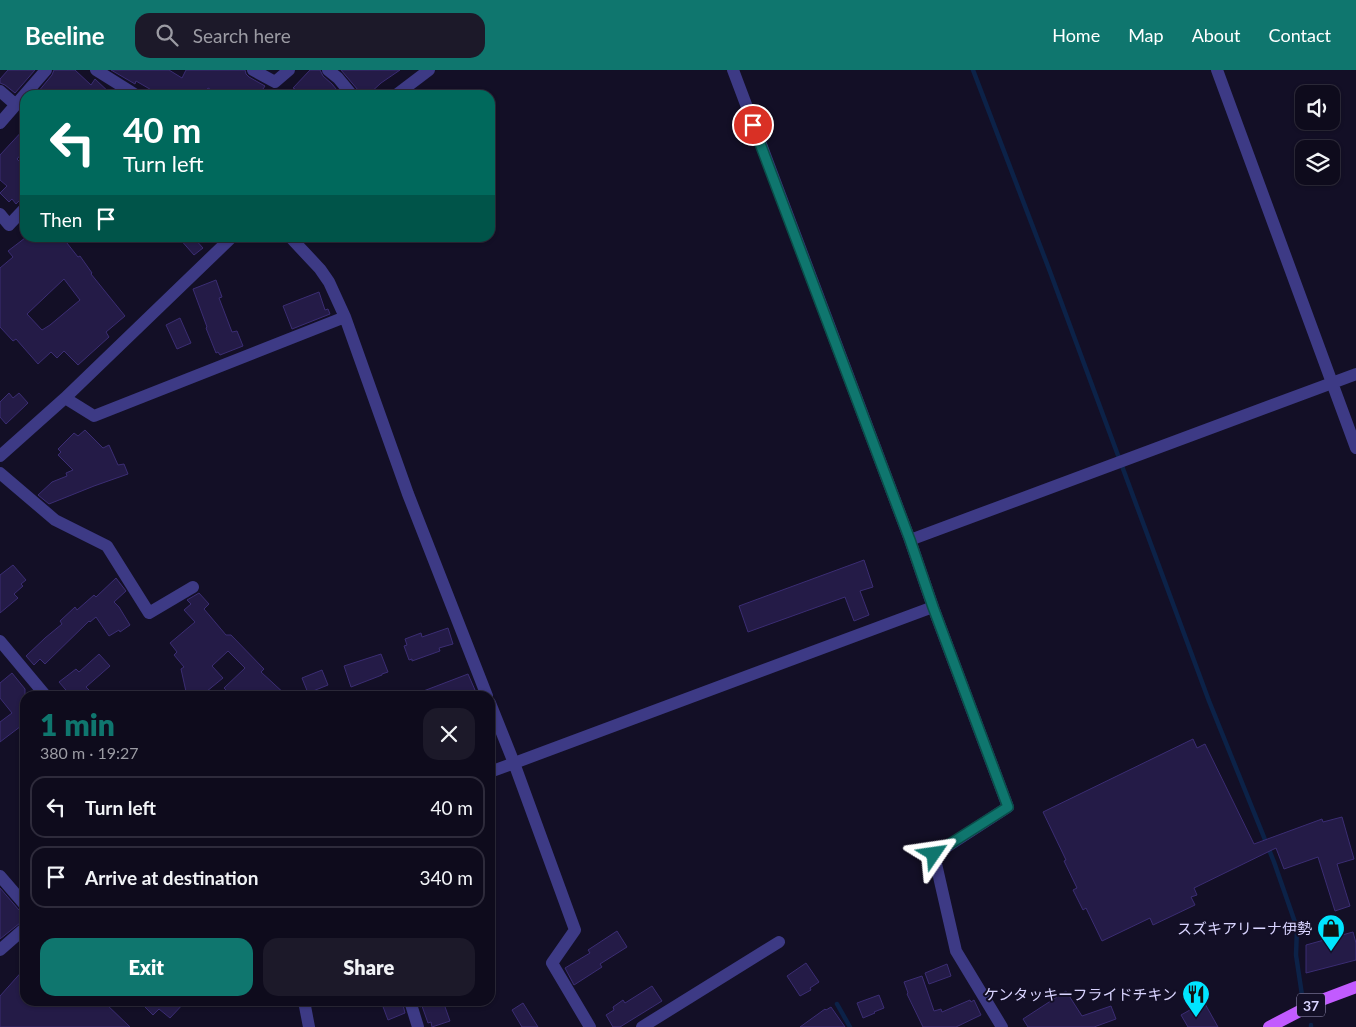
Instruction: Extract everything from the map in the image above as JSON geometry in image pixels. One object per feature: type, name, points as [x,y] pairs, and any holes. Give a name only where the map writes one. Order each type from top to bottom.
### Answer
[{"type":"main road","name":"37","points":[[1269,1027],[1319,1001],[1356,987]]},
{"type":"street","points":[[29,90],[46,70]]},
{"type":"street","points":[[96,70],[127,90]]},
{"type":"street","points":[[253,70],[274,82],[289,70]]},
{"type":"street","points":[[328,70],[348,90]]},
{"type":"street","points":[[403,90],[429,70]]},
{"type":"street","points":[[733,70],[910,540],[1008,807],[934,854],[956,951],[1002,1027]]},
{"type":"street","points":[[1217,70],[1356,448]]},
{"type":"street","points":[[0,91],[16,105]]},
{"type":"street","points":[[0,123],[20,100]]},
{"type":"street","points":[[0,214],[9,225],[20,213]]},
{"type":"street","points":[[0,456],[65,398],[227,242]]},
{"type":"street","points":[[295,242],[320,269],[329,282],[345,317],[408,494],[485,691]]},
{"type":"street","points":[[65,398],[94,416],[345,317]]},
{"type":"street","points":[[910,540],[1356,374]]},
{"type":"street","points":[[0,473],[55,520],[107,546],[149,613],[193,587]]},
{"type":"street","points":[[495,770],[933,607]]},
{"type":"street","points":[[0,641],[42,691]]},
{"type":"street","points":[[495,716],[575,930],[552,963],[590,1027]]},
{"type":"street","points":[[0,876],[20,899]]},
{"type":"street","points":[[0,950],[20,932]]},
{"type":"street","points":[[642,1027],[779,942]]},
{"type":"street","points":[[305,1006],[309,1027]]},
{"type":"street","points":[[412,1006],[418,1027]]},
{"type":"building","points":[[8,70],[35,70],[15,93],[0,83],[0,79]]},
{"type":"building","points":[[54,70],[75,70],[91,85],[95,79],[107,90],[40,90]]},
{"type":"building","points":[[111,70],[169,70],[182,78],[186,70],[245,70],[249,77],[265,86],[262,90],[211,90],[208,88],[207,90],[151,90],[136,81],[135,84]]},
{"type":"building","points":[[310,70],[320,70],[323,76],[337,90],[294,90],[293,88]]},
{"type":"building","points":[[341,70],[400,70],[373,90],[358,90]]},
{"type":"building","points":[[20,133],[20,156],[17,159],[20,162],[20,200],[16,204],[12,199],[9,202],[0,193],[7,186],[0,180],[0,155]]},
{"type":"building","points":[[20,242],[66,242],[78,257],[80,256],[91,274],[125,316],[106,332],[109,337],[78,365],[64,351],[57,358],[51,352],[38,364],[16,339],[13,341],[0,327],[0,268],[13,257],[8,251]],"holes":[[[64,279],[80,300],[42,330],[27,314]]]},
{"type":"building","points":[[183,242],[198,242],[203,248],[194,255]]},
{"type":"building","points":[[216,280],[222,297],[219,298],[232,332],[237,331],[243,346],[220,355],[218,352],[216,353],[193,289]]},
{"type":"building","points":[[319,292],[325,310],[328,309],[330,314],[292,329],[283,306]]},
{"type":"building","points":[[180,318],[191,343],[177,349],[166,325]]},
{"type":"building","points":[[9,393],[13,398],[19,393],[28,403],[6,424],[0,417],[0,402]]},
{"type":"building","points":[[85,430],[103,448],[109,445],[118,465],[124,464],[128,474],[49,504],[38,495],[52,482],[67,476],[66,473],[73,470],[58,455],[61,452],[58,449],[74,433],[78,436]]},
{"type":"building","points":[[864,560],[873,587],[860,591],[869,615],[854,621],[845,597],[748,632],[739,606]]},
{"type":"building","points":[[13,565],[26,580],[21,584],[23,586],[14,594],[18,598],[0,613],[0,575]]},
{"type":"building","points":[[116,578],[126,591],[114,602],[130,625],[120,632],[119,630],[109,636],[96,617],[89,621],[45,664],[40,659],[34,665],[26,656],[62,624],[60,621],[75,607],[77,610],[94,595],[96,597]]},
{"type":"building","points":[[199,593],[209,604],[204,609],[226,635],[231,635],[264,669],[261,672],[282,691],[227,691],[224,688],[245,668],[228,651],[212,666],[223,678],[207,691],[186,691],[181,669],[184,667],[174,655],[177,652],[170,643],[195,622],[184,610],[191,604],[187,600]]},
{"type":"building","points":[[448,628],[453,644],[439,648],[440,651],[412,661],[412,659],[409,660],[404,646],[407,645],[405,639],[421,633],[422,637]]},
{"type":"building","points":[[99,654],[110,666],[86,687],[90,691],[67,691],[59,682],[76,669],[79,672]]},
{"type":"building","points":[[381,654],[388,672],[351,687],[344,666]]},
{"type":"building","points":[[322,670],[328,685],[313,691],[307,691],[302,678]]},
{"type":"building","points":[[12,673],[25,691],[20,691],[20,727],[0,742],[0,722],[12,713],[0,698],[0,683]]},
{"type":"building","points":[[468,674],[475,690],[472,691],[423,691]]},
{"type":"building","points":[[1193,739],[1197,748],[1205,744],[1254,844],[1322,819],[1323,822],[1342,817],[1354,859],[1337,864],[1350,906],[1335,911],[1318,857],[1284,869],[1276,848],[1194,888],[1197,895],[1191,897],[1195,905],[1153,925],[1150,918],[1102,941],[1086,908],[1083,910],[1073,890],[1077,888],[1043,812]]},
{"type":"building","points":[[0,888],[20,911],[20,923],[0,939]]},
{"type":"building","points":[[617,931],[627,947],[600,964],[602,967],[574,985],[565,968],[590,953],[588,950]]},
{"type":"building","name":"スズキアリーナ伊勢","points":[[1353,932],[1356,943],[1356,960],[1306,973],[1306,945]]},
{"type":"building","points":[[806,963],[819,982],[810,988],[811,990],[800,996],[787,976]]},
{"type":"building","points":[[947,964],[951,976],[929,984],[925,973]]},
{"type":"building","points":[[20,974],[20,1006],[108,1006],[130,1027],[0,1027],[0,996]]},
{"type":"building","points":[[922,976],[934,1011],[941,1009],[942,1012],[974,1000],[981,1015],[956,1027],[923,1027],[907,994],[904,982]]},
{"type":"building","points":[[652,986],[662,1001],[620,1027],[613,1027],[606,1015],[614,1010],[613,1007],[623,1000],[625,1003]]},
{"type":"building","points":[[1066,991],[1082,1016],[1111,1006],[1116,1019],[1094,1027],[1028,1027],[1023,1019]]},
{"type":"building","points":[[879,995],[884,1008],[863,1018],[857,1003]]},
{"type":"building","points":[[1204,1002],[1218,1027],[1188,1027],[1181,1015]]},
{"type":"building","points":[[523,1003],[538,1027],[522,1027],[512,1010]]},
{"type":"building","points":[[144,1006],[181,1006],[170,1018],[159,1009],[153,1015]]},
{"type":"building","points":[[383,1006],[403,1006],[405,1013],[388,1020]]},
{"type":"building","points":[[422,1006],[445,1006],[450,1021],[432,1027],[431,1022],[428,1023]]},
{"type":"building","points":[[831,1007],[845,1027],[800,1027],[825,1009]]},
{"type":"waterway","points":[[973,70],[1209,701],[1274,862],[1297,928],[1296,955],[1302,995]]},
{"type":"waterway","points":[[837,1004],[850,1027]]},
{"type":"place","name":"スズキアリーナ伊勢","points":[[1331,952]]},
{"type":"place","name":"ケンタッキーフライドチキン","points":[[1196,1018]]},
{"type":"route","points":[[753,125],[910,540],[1008,807],[934,854]]}]
